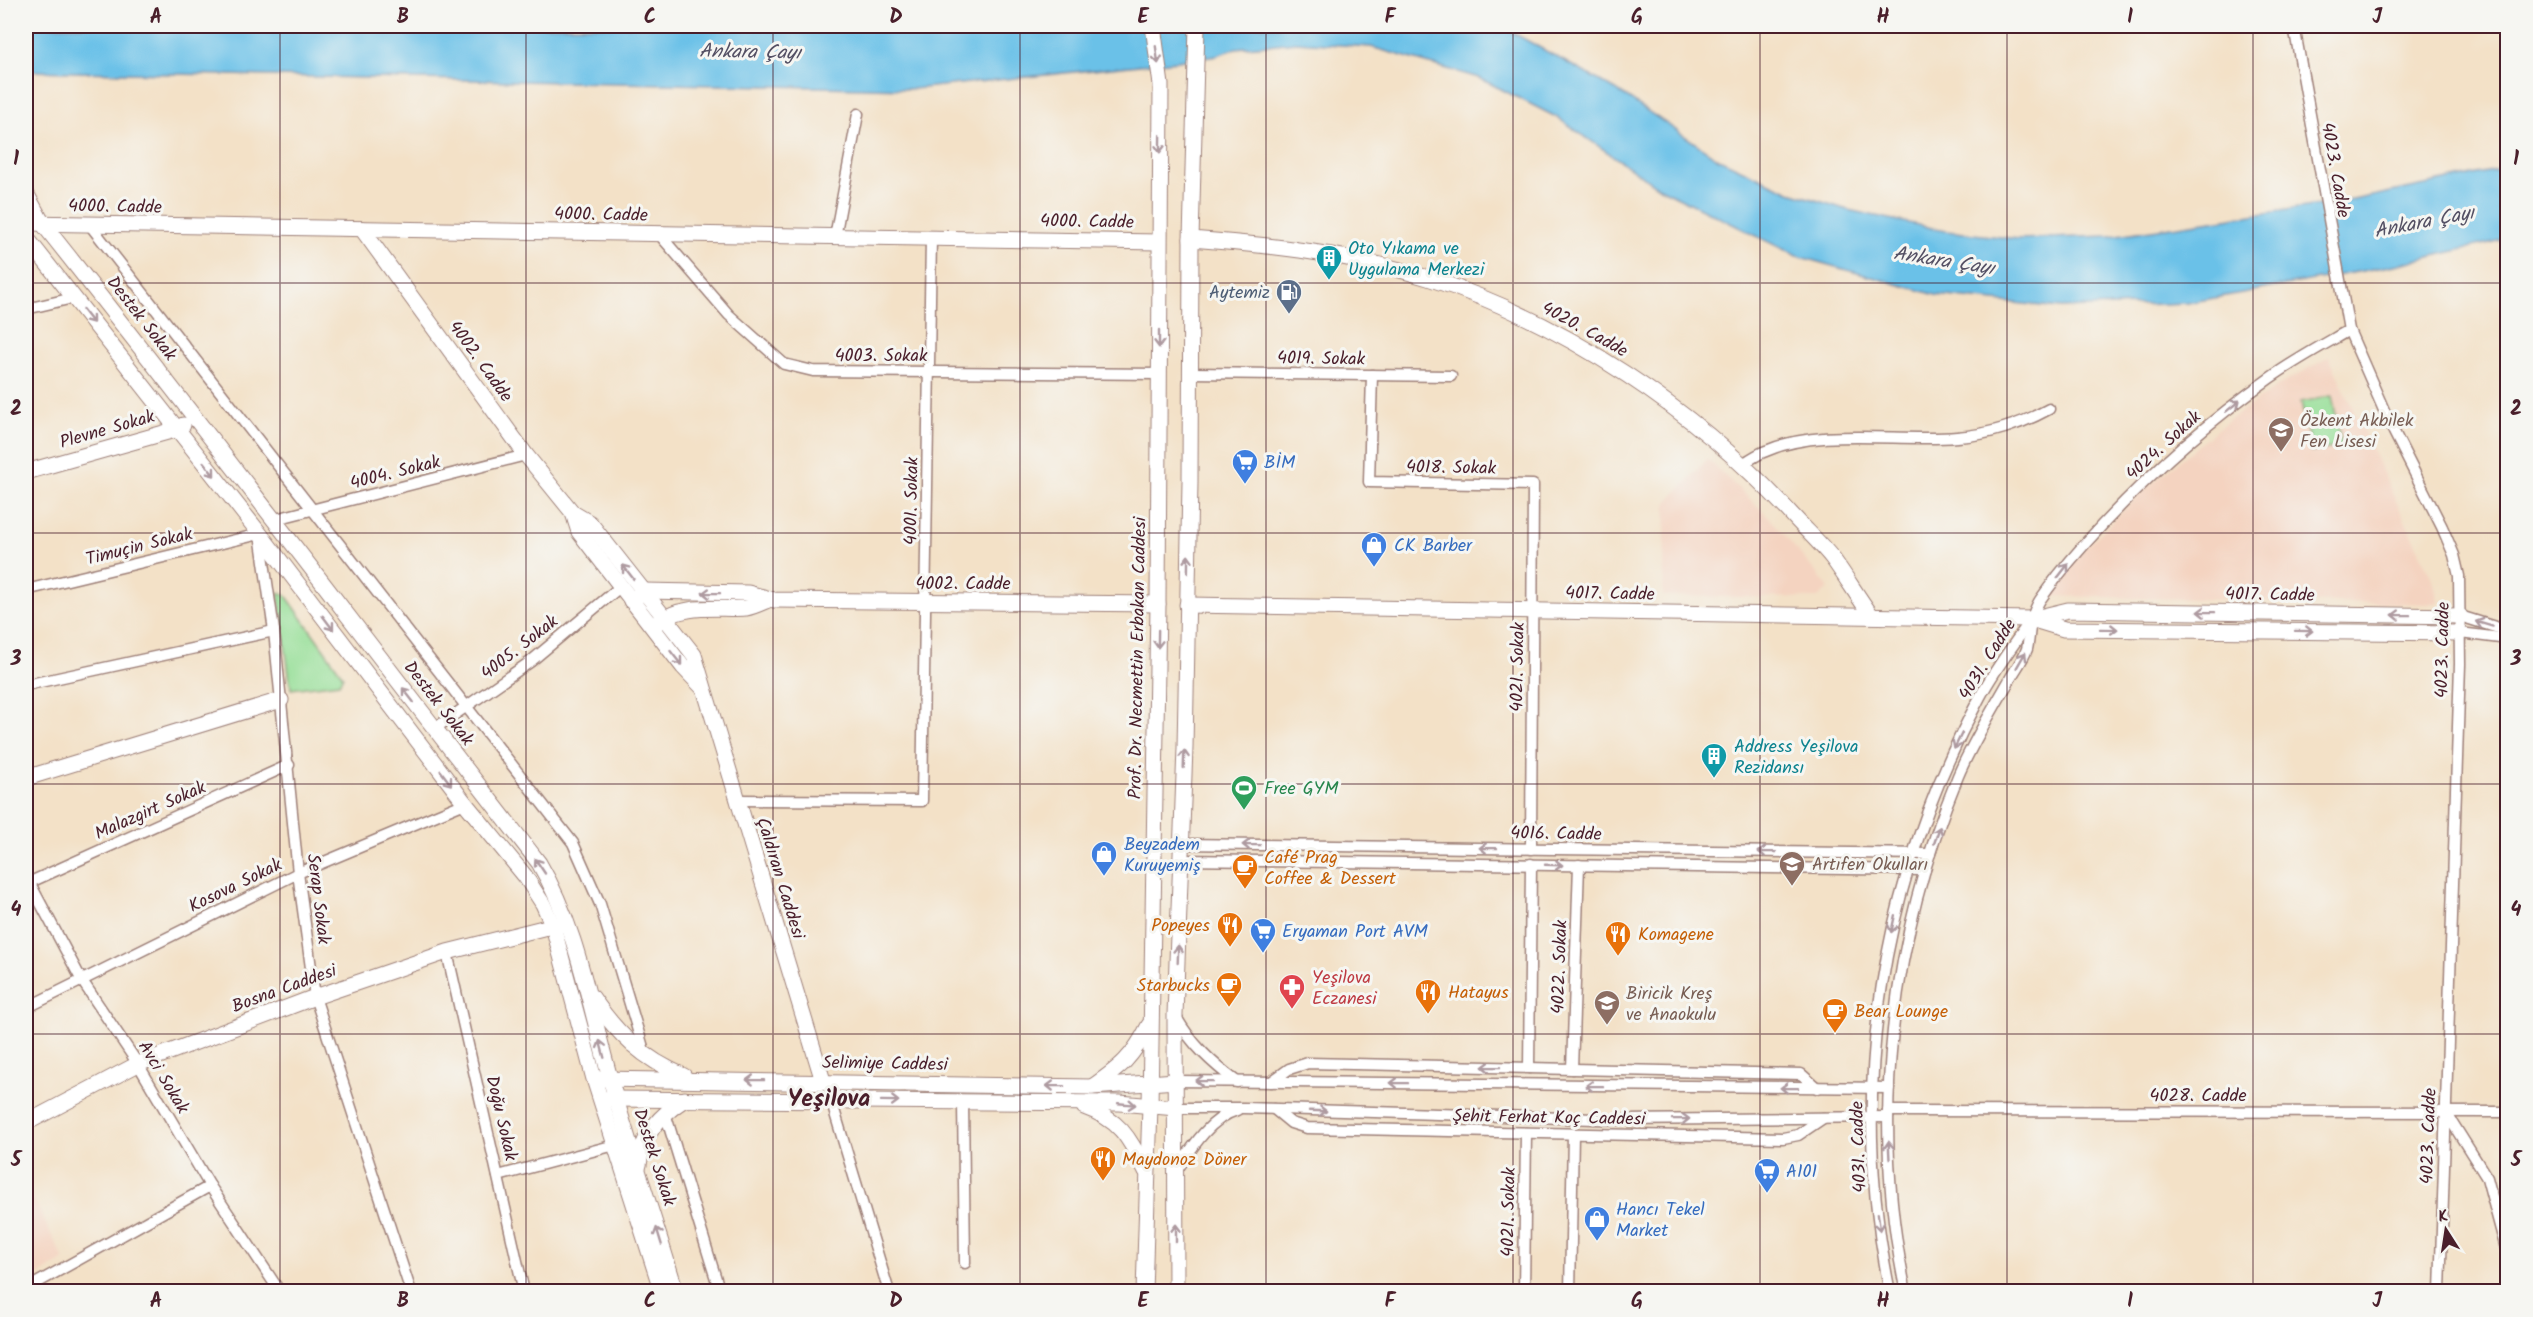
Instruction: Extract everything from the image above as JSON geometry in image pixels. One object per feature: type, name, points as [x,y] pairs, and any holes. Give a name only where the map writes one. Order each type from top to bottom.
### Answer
[{"type":"street","name":"Prof. Dr. Necmettin Erbakan Caddesi","points":[[1144,1292],[1150,1106],[1160,374],[1161,85],[1153,26]]},
{"type":"street","points":[[1176,1292],[1175,1015],[1187,604],[1191,239],[1197,26]]},
{"type":"street","name":"4023. Cadde","points":[[2292,26],[2349,330],[2390,424],[2442,527],[2454,555],[2459,576],[2460,633],[2440,1292]]},
{"type":"street","points":[[835,237],[858,114]]},
{"type":"street","name":"Destek Sokak","points":[[26,193],[43,224],[195,416],[272,520],[539,863],[555,889],[568,922],[610,1078],[608,1099],[615,1145],[662,1292]]},
{"type":"street","points":[[26,223],[43,224]]},
{"type":"street","name":"4000. Cadde","points":[[43,224],[1159,242]]},
{"type":"street","points":[[90,225],[573,843],[583,860],[600,904],[647,1057]]},
{"type":"street","name":"4002. Cadde","points":[[362,229],[526,455],[573,513],[590,523],[637,596],[652,627],[664,618],[699,608],[748,608],[768,600]]},
{"type":"street","name":"4003. Sokak","points":[[659,234],[729,315],[784,364],[813,371],[1160,374]]},
{"type":"street","name":"Destek Sokak","points":[[26,237],[260,534],[465,803],[525,876],[543,904],[553,926],[594,1078],[608,1099],[639,1168],[676,1292]]},
{"type":"street","name":"4001. Sokak","points":[[736,800],[922,801],[930,238]]},
{"type":"street","name":"4020. Cadde","points":[[1191,239],[1255,244],[1374,264],[1428,278],[1492,302],[1558,334],[1616,367],[1662,399],[1742,465],[1775,496],[1832,558],[1871,615]]},
{"type":"street","points":[[26,309],[73,298]]},
{"type":"street","name":"4024. Sokak","points":[[2031,619],[2040,601],[2080,549],[2158,470],[2272,376],[2349,330]]},
{"type":"street","name":"4019. Sokak","points":[[1191,373],[1451,376]]},
{"type":"street","name":"4018. Sokak","points":[[1372,375],[1369,482],[1533,485]]},
{"type":"street","points":[[1742,465],[1766,450],[1801,441],[1958,437],[1986,432],[2030,419],[2049,410]]},
{"type":"street","name":"Plevne Sokak","points":[[26,472],[178,429],[195,416]]},
{"type":"street","name":"4004. Sokak","points":[[272,520],[526,455]]},
{"type":"street","name":"4021. Sokak","points":[[1531,849],[1533,485]]},
{"type":"street","name":"4002. Cadde","points":[[573,513],[579,532],[620,587],[637,596],[664,618]]},
{"type":"street","name":"Timuçin Sokak","points":[[26,590],[260,534]]},
{"type":"street","name":"Serap Sokak","points":[[260,534],[274,631],[298,873],[315,997],[411,1292]]},
{"type":"street","name":"4005. Sokak","points":[[434,729],[530,662],[620,587]]},
{"type":"street","name":"4002. Cadde","points":[[637,596],[748,593],[768,600],[1158,604]]},
{"type":"street","name":"4017. Cadde","points":[[1187,604],[1534,612],[2031,619],[2068,610],[2460,616],[2508,631]]},
{"type":"street","name":"Çaldıran Caddesi","points":[[664,618],[694,655],[736,800],[823,1081]]},
{"type":"street","name":"4017. Cadde","points":[[2031,619],[2064,629],[2460,633],[2508,639]]},
{"type":"street","name":"4031. Cadde","points":[[1890,1292],[1878,1220],[1871,1118],[1881,989],[1906,870],[1940,779],[1996,668],[2031,619]]},
{"type":"street","name":"4031. Cadde","points":[[1906,1292],[1894,1219],[1888,1114],[1899,976],[1925,870],[1959,773],[2026,650],[2031,619]]},
{"type":"street","name":"Çaldıran Caddesi","points":[[652,627],[682,667],[702,687]]},
{"type":"street","points":[[26,686],[274,631]]},
{"type":"street","points":[[26,778],[281,700]]},
{"type":"street","name":"Malazgirt Sokak","points":[[27,881],[289,765]]},
{"type":"street","name":"Kosova Sokak","points":[[26,1008],[298,873],[465,803]]},
{"type":"street","name":"4016. Cadde","points":[[1181,844],[1930,854]]},
{"type":"street","name":"4016. Cadde","points":[[1181,860],[1925,870]]},
{"type":"street","points":[[1529,1068],[1531,864]]},
{"type":"street","name":"4022. Sokak","points":[[1572,1069],[1579,865]]},
{"type":"street","name":"Avci Sokak","points":[[27,881],[81,979],[138,1064],[210,1186],[280,1292]]},
{"type":"street","name":"Bosna Caddesi","points":[[26,1123],[138,1064],[315,997],[447,952],[568,922]]},
{"type":"street","name":"Doğu Sokak","points":[[447,952],[524,1292]]},
{"type":"street","points":[[586,987],[614,1028],[647,1057],[692,1079]]},
{"type":"street","points":[[1175,1015],[1197,1048],[1237,1082]]},
{"type":"street","points":[[1092,1087],[1118,1069],[1136,1049],[1151,1022]]},
{"type":"street","name":"Şehit Ferhat Koç Caddesi","points":[[1271,1082],[1289,1069],[1308,1063],[1801,1074],[1817,1088]]},
{"type":"street","name":"Selimiye Caddesi","points":[[594,1078],[1092,1087],[1176,1081]]},
{"type":"street","name":"Şehit Ferhat Koç Caddesi","points":[[1176,1081],[1889,1088]]},
{"type":"street","name":"Selimiye Caddesi","points":[[608,1099],[1120,1103],[1176,1108]]},
{"type":"street","points":[[639,1168],[643,1142],[665,1113],[685,1099]]},
{"type":"street","points":[[831,1100],[889,1292]]},
{"type":"street","points":[[963,1102],[965,1263]]},
{"type":"street","points":[[1073,1103],[1101,1113],[1117,1123],[1130,1138],[1147,1173]]},
{"type":"street","name":"Şehit Ferhat Koç Caddesi","points":[[1176,1108],[1244,1108],[1615,1120],[1871,1118],[1888,1114]]},
{"type":"street","name":"Şehit Ferhat Koç Caddesi","points":[[1177,1170],[1190,1150],[1218,1120],[1230,1112],[1244,1108]]},
{"type":"street","name":"Şehit Ferhat Koç Caddesi","points":[[1274,1109],[1291,1124],[1307,1128],[1783,1138],[1798,1135],[1823,1118]]},
{"type":"street","points":[[2445,1111],[2487,1178],[2508,1256]]},
{"type":"street","name":"4028. Cadde","points":[[1888,1114],[2508,1112]]},
{"type":"street","points":[[665,1113],[720,1292]]},
{"type":"street","name":"4021. Sokak","points":[[1524,1292],[1526,1133]]},
{"type":"street","points":[[1570,1292],[1573,1134]]},
{"type":"street","points":[[498,1176],[615,1145]]},
{"type":"street","points":[[26,1288],[210,1186]]},
{"type":"shaded area","name":"Özkent Akbilek Fen Lisesi","points":[[2329,357],[2434,583],[2437,604],[2051,596],[2083,550],[2147,488],[2230,419],[2283,383]]},
{"type":"shaded area","points":[[1707,459],[1769,517],[1829,588],[1818,598],[1663,596],[1666,504]]},
{"type":"shaded area","points":[[26,1184],[64,1260],[26,1282]]},
{"type":"green space","points":[[2332,396],[2342,446],[2311,452],[2301,402]]},
{"type":"green space","points":[[278,593],[285,594],[343,676],[339,683],[291,689]]},
{"type":"water","name":"Ankara Çayı","points":[[26,26],[1501,26],[1616,90],[1719,159],[1790,192],[1848,210],[1946,231],[2018,239],[2111,236],[2353,200],[2507,168],[2507,239],[2390,266],[2187,303],[2062,308],[1936,295],[1797,256],[1660,188],[1556,117],[1479,78],[1371,47],[1296,42],[1236,48],[1217,55],[1177,61],[913,89],[26,71]]},
{"type":"place","name":"Oto Yıkama ve Uygulama Merkezi","points":[[1329,281]]},
{"type":"place","name":"Aytemiz","points":[[1289,315]]},
{"type":"place","name":"Özkent Akbilek Fen Lisesi","points":[[2281,453]]},
{"type":"place","name":"BİM","points":[[1245,485]]},
{"type":"place","name":"CK Barber","points":[[1374,568]]},
{"type":"place","name":"Address Yeşilova Rezidansı","points":[[1714,779]]},
{"type":"place","name":"Free GYM","points":[[1244,811]]},
{"type":"place","name":"Beyzadem Kuruyemiş","points":[[1104,877]]},
{"type":"place","name":"Artıfen Okulları","points":[[1792,887]]},
{"type":"place","name":"Café Prag Coffee & Dessert","points":[[1245,890]]},
{"type":"place","name":"Popeyes","points":[[1230,948]]},
{"type":"place","name":"Eryaman Port AVM","points":[[1263,954]]},
{"type":"place","name":"Komagene","points":[[1618,957]]},
{"type":"place","name":"Starbucks","points":[[1229,1008]]},
{"type":"place","name":"Yeşilova Eczanesi","points":[[1292,1010]]},
{"type":"place","name":"Hatayus","points":[[1428,1015]]},
{"type":"place","name":"Biricik Kreş ve Anaokulu","points":[[1607,1026]]},
{"type":"place","name":"Bear Lounge","points":[[1835,1034]]},
{"type":"place","name":"Maydonoz Döner","points":[[1103,1182]]},
{"type":"place","name":"A101","points":[[1767,1194]]},
{"type":"place","name":"Hancı Tekel Market","points":[[1597,1242]]},
{"type":"district","name":"Yeşilova","points":[[829,1098]]}]
